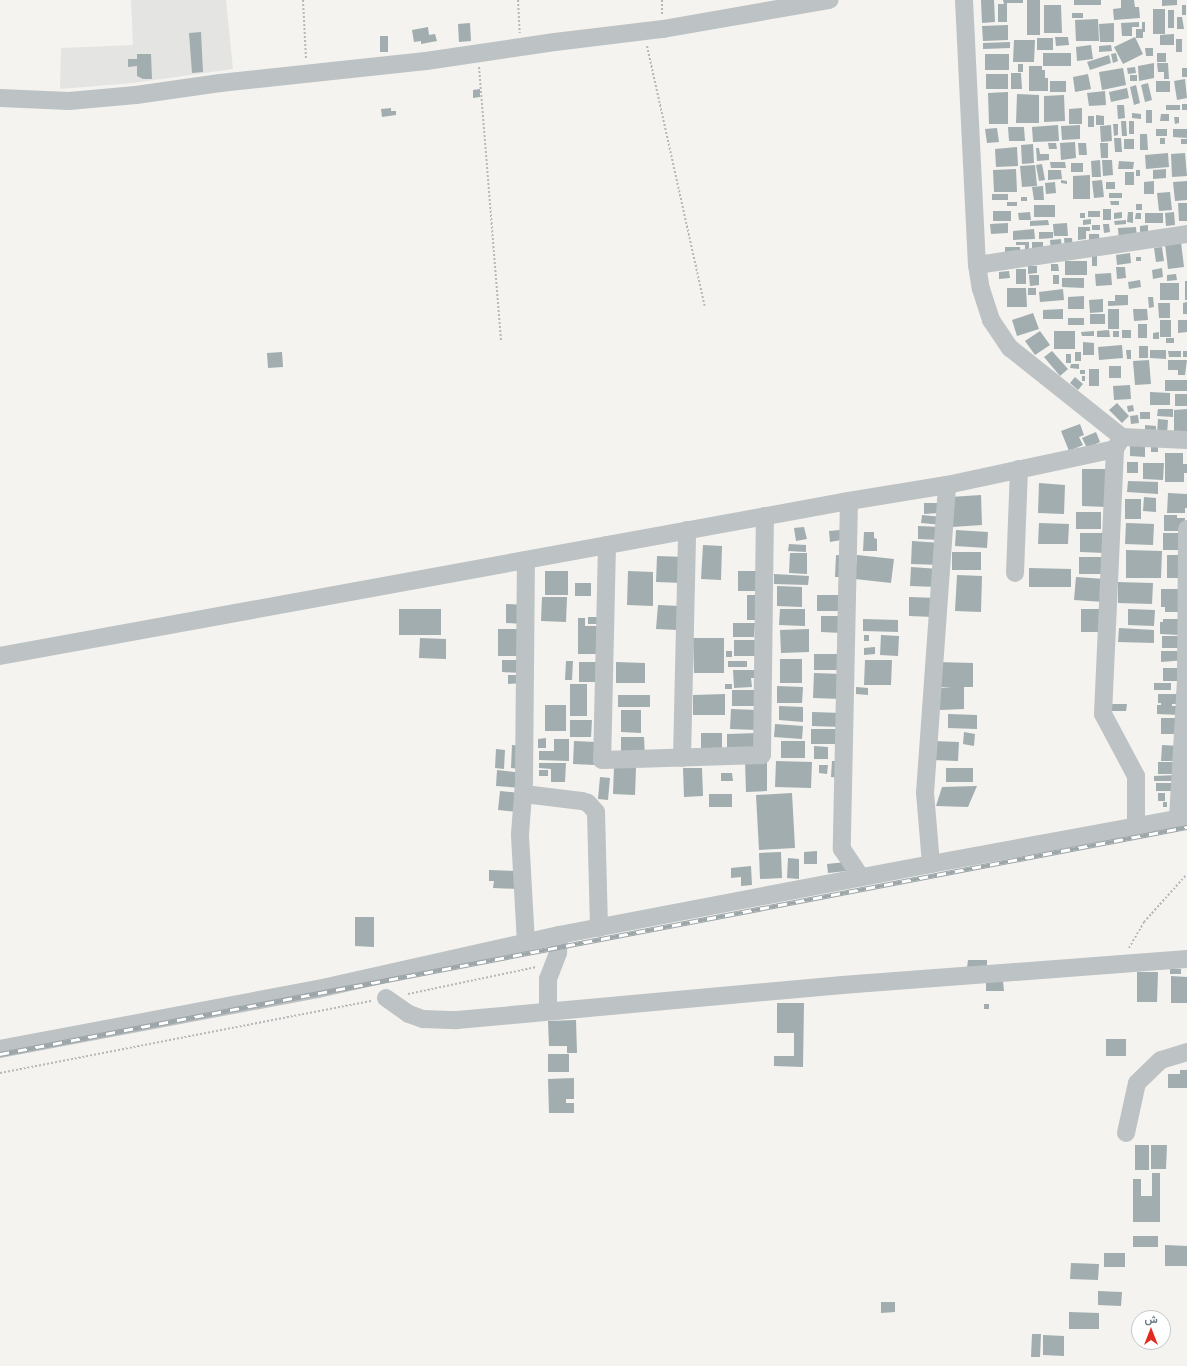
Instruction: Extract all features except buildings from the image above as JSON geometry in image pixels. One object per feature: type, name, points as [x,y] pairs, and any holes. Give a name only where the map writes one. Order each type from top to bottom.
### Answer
[{"type":"street","points":[[0,98],[70,101],[136,95],[220,83],[478,54],[555,42],[644,31],[830,0]]},
{"type":"street","points":[[964,0],[977,265],[981,289],[991,320],[1010,348],[1119,443]]},
{"type":"street","points":[[977,265],[1187,234]]},
{"type":"street","points":[[0,656],[849,500],[947,485],[1019,469],[1119,443],[1187,440]]},
{"type":"street","points":[[1119,443],[1103,714],[1136,776],[1136,827]]},
{"type":"street","points":[[1015,573],[1019,469]]},
{"type":"street","points":[[931,864],[925,793],[947,485]]},
{"type":"street","points":[[849,500],[842,849],[861,877]]},
{"type":"street","points":[[607,545],[602,760],[762,755],[765,516]]},
{"type":"street","points":[[0,1049],[318,989],[559,935],[861,877],[1182,818],[1186,679],[1187,529]]},
{"type":"street","points":[[682,758],[687,530]]},
{"type":"street","points":[[526,560],[524,794],[520,852],[526,943]]},
{"type":"street","points":[[524,794],[582,801],[588,803],[596,812],[599,928]]},
{"type":"street","points":[[548,1011],[548,979],[558,953],[559,935]]},
{"type":"street","points":[[386,998],[409,1014],[436,1020],[989,972],[1122,965],[1187,959]]},
{"type":"street","points":[[1126,1134],[1137,1083],[1161,1060],[1187,1052]]},
{"type":"path","points":[[303,0],[307,74]]},
{"type":"path","points":[[518,0],[521,48]]},
{"type":"path","points":[[644,31],[705,308]]},
{"type":"path","points":[[478,54],[501,341]]},
{"type":"path","points":[[1122,965],[1136,935],[1144,922],[1187,874]]},
{"type":"path","points":[[0,1073],[553,964]]},
{"type":"shaded area","points":[[131,0],[226,0],[233,69],[133,83],[60,89],[61,48],[133,45]]},
{"type":"railway","points":[[0,1054],[1187,827]]}]
